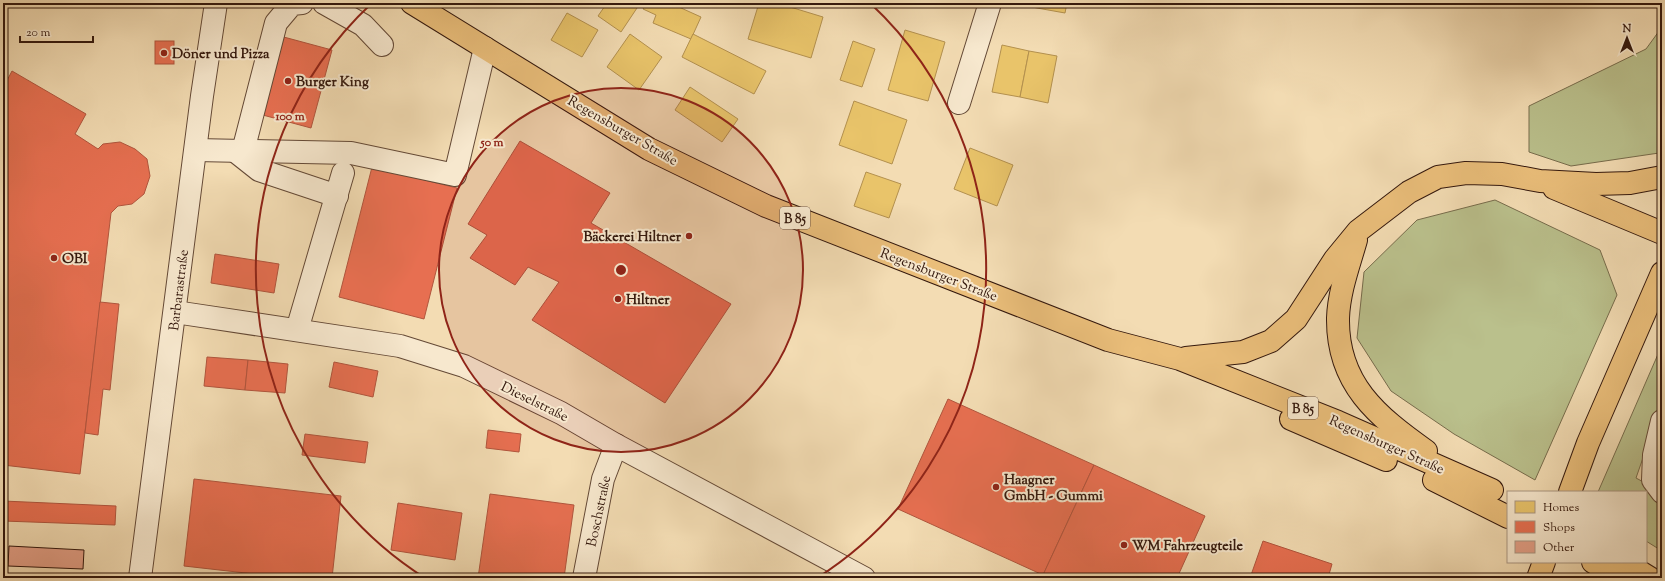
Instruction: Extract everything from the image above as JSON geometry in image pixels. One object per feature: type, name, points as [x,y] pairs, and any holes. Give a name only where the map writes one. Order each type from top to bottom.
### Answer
[{"type":"main road","name":"Regensburger Straße","points":[[412,3],[649,149],[766,206],[1108,340],[1180,359],[1338,422],[1500,494]]},
{"type":"main road","points":[[1180,359],[1243,352],[1271,341],[1296,319],[1335,259],[1358,231],[1408,192],[1438,177],[1466,173],[1502,174],[1540,181],[1596,184],[1630,183],[1662,176]]},
{"type":"main road","points":[[1540,181],[1662,233]]},
{"type":"main road","points":[[1358,231],[1342,288],[1338,316],[1339,342],[1348,374],[1368,403],[1396,429],[1430,454],[1500,494]]},
{"type":"main road","points":[[1570,491],[1588,443],[1662,273]]},
{"type":"main road","name":"B 85","points":[[1108,340],[1176,373],[1287,417],[1444,485],[1507,517]]},
{"type":"main road","points":[[1538,578],[1544,563]]},
{"type":"main road","points":[[1595,563],[1619,578]]},
{"type":"main road","points":[[1626,563],[1650,578]]},
{"type":"street","name":"Barbarastraße","points":[[140,578],[216,3]]},
{"type":"street","points":[[239,151],[276,23],[292,4],[302,3]]},
{"type":"street","points":[[324,3],[363,25],[382,45]]},
{"type":"street","points":[[959,103],[990,3]]},
{"type":"street","points":[[196,150],[351,153],[455,175],[485,48]]},
{"type":"street","points":[[239,151],[259,170],[336,196]]},
{"type":"street","points":[[297,330],[343,173]]},
{"type":"street","name":"Dieselstraße","points":[[175,312],[400,346],[464,366],[561,413],[616,445],[864,578]]},
{"type":"street","points":[[1662,421],[1654,454],[1653,480],[1662,492]]},
{"type":"street","name":"Boschstraße","points":[[584,578],[603,479],[616,445]]},
{"type":"green space","points":[[1662,27],[1662,150],[1659,153],[1571,166],[1529,152],[1529,106],[1646,49]]},
{"type":"green space","points":[[1495,200],[1600,250],[1617,295],[1535,480],[1454,434],[1391,391],[1357,338],[1364,272],[1417,220]]},
{"type":"green space","points":[[1662,345],[1662,403],[1636,478],[1662,492],[1662,551],[1647,542],[1647,491],[1598,491]]},
{"type":"building: Homes","points":[[607,3],[636,3],[639,5],[621,32],[598,16]]},
{"type":"building: Homes","points":[[647,3],[670,3],[701,17],[691,39],[653,23],[656,15],[643,9]]},
{"type":"building: Homes","points":[[759,3],[777,3],[823,17],[811,58],[748,39]]},
{"type":"building: Homes","points":[[1014,3],[1038,3],[1037,8]]},
{"type":"building: Homes","points":[[1038,3],[1067,3],[1065,13],[1037,8]]},
{"type":"building: Homes","points":[[567,13],[598,30],[582,57],[551,40]]},
{"type":"building: Homes","points":[[905,30],[945,42],[928,101],[888,90]]},
{"type":"building: Homes","points":[[630,34],[662,57],[639,90],[607,67]]},
{"type":"building: Homes","points":[[693,34],[766,71],[754,94],[682,57]]},
{"type":"building: Homes","points":[[853,41],[875,49],[862,87],[840,80]]},
{"type":"building: Homes","points":[[1002,45],[1029,51],[1020,97],[992,92]]},
{"type":"building: Homes","points":[[1029,51],[1057,56],[1048,103],[1020,97]]},
{"type":"building: Homes","points":[[690,87],[738,119],[722,142],[675,110]]},
{"type":"building: Homes","points":[[854,101],[907,120],[892,164],[839,145]]},
{"type":"building: Homes","points":[[970,148],[1013,165],[997,206],[954,189]]},
{"type":"building: Homes","points":[[866,172],[901,184],[889,218],[854,206]]},
{"type":"building: Shops","points":[[280,36],[332,50],[311,128],[259,114]]},
{"type":"building: Shops","points":[[155,41],[174,41],[174,64],[155,64]]},
{"type":"building: Shops","name":"OBI","points":[[12,71],[86,114],[75,134],[98,149],[103,144],[120,142],[135,149],[147,159],[150,176],[144,194],[132,204],[118,206],[111,213],[80,474],[3,465],[3,88]]},
{"type":"building: Shops","points":[[520,141],[610,193],[591,223],[731,304],[665,403],[532,320],[559,282],[528,267],[515,285],[470,258],[487,235],[468,224]]},
{"type":"building: Shops","points":[[372,167],[457,188],[424,319],[339,297]]},
{"type":"building: Shops","points":[[215,254],[279,264],[274,293],[211,283]]},
{"type":"building: Shops","points":[[100,302],[119,304],[110,390],[103,389],[98,435],[85,433]]},
{"type":"building: Shops","points":[[207,357],[248,360],[245,390],[204,386]]},
{"type":"building: Shops","points":[[248,360],[288,364],[285,393],[245,390]]},
{"type":"building: Shops","points":[[334,362],[378,371],[373,397],[329,387]]},
{"type":"building: Shops","name":"Haagner GmbH - Gummi","points":[[948,399],[1094,465],[1043,575],[898,509]]},
{"type":"building: Shops","points":[[488,430],[521,434],[519,452],[486,448]]},
{"type":"building: Shops","points":[[305,434],[368,442],[365,463],[302,455]]},
{"type":"building: Shops","name":"WM Fahrzeugteile","points":[[1094,465],[1205,516],[1177,578],[1049,578],[1043,575]]},
{"type":"building: Shops","points":[[194,479],[341,496],[332,578],[290,578],[184,566]]},
{"type":"building: Shops","points":[[490,494],[574,505],[564,578],[478,578]]},
{"type":"building: Shops","points":[[3,501],[116,506],[115,525],[3,521]]},
{"type":"building: Shops","points":[[398,503],[462,513],[455,560],[391,550]]},
{"type":"building: Shops","points":[[1263,541],[1332,564],[1328,578],[1250,578]]},
{"type":"building: Other","points":[[9,546],[84,550],[83,569],[8,566]]},
{"type":"place","name":"Döner und Pizza","points":[[164,53]]},
{"type":"place","name":"Burger King","points":[[288,81]]},
{"type":"place","name":"Bäckerei Hiltner","points":[[689,236]]},
{"type":"place","name":"OBI","points":[[54,258]]},
{"type":"place","name":"Hiltner","points":[[618,299]]},
{"type":"place","name":"Haagner GmbH - Gummi","points":[[996,487]]},
{"type":"place","name":"WM Fahrzeugteile","points":[[1124,545]]}]
